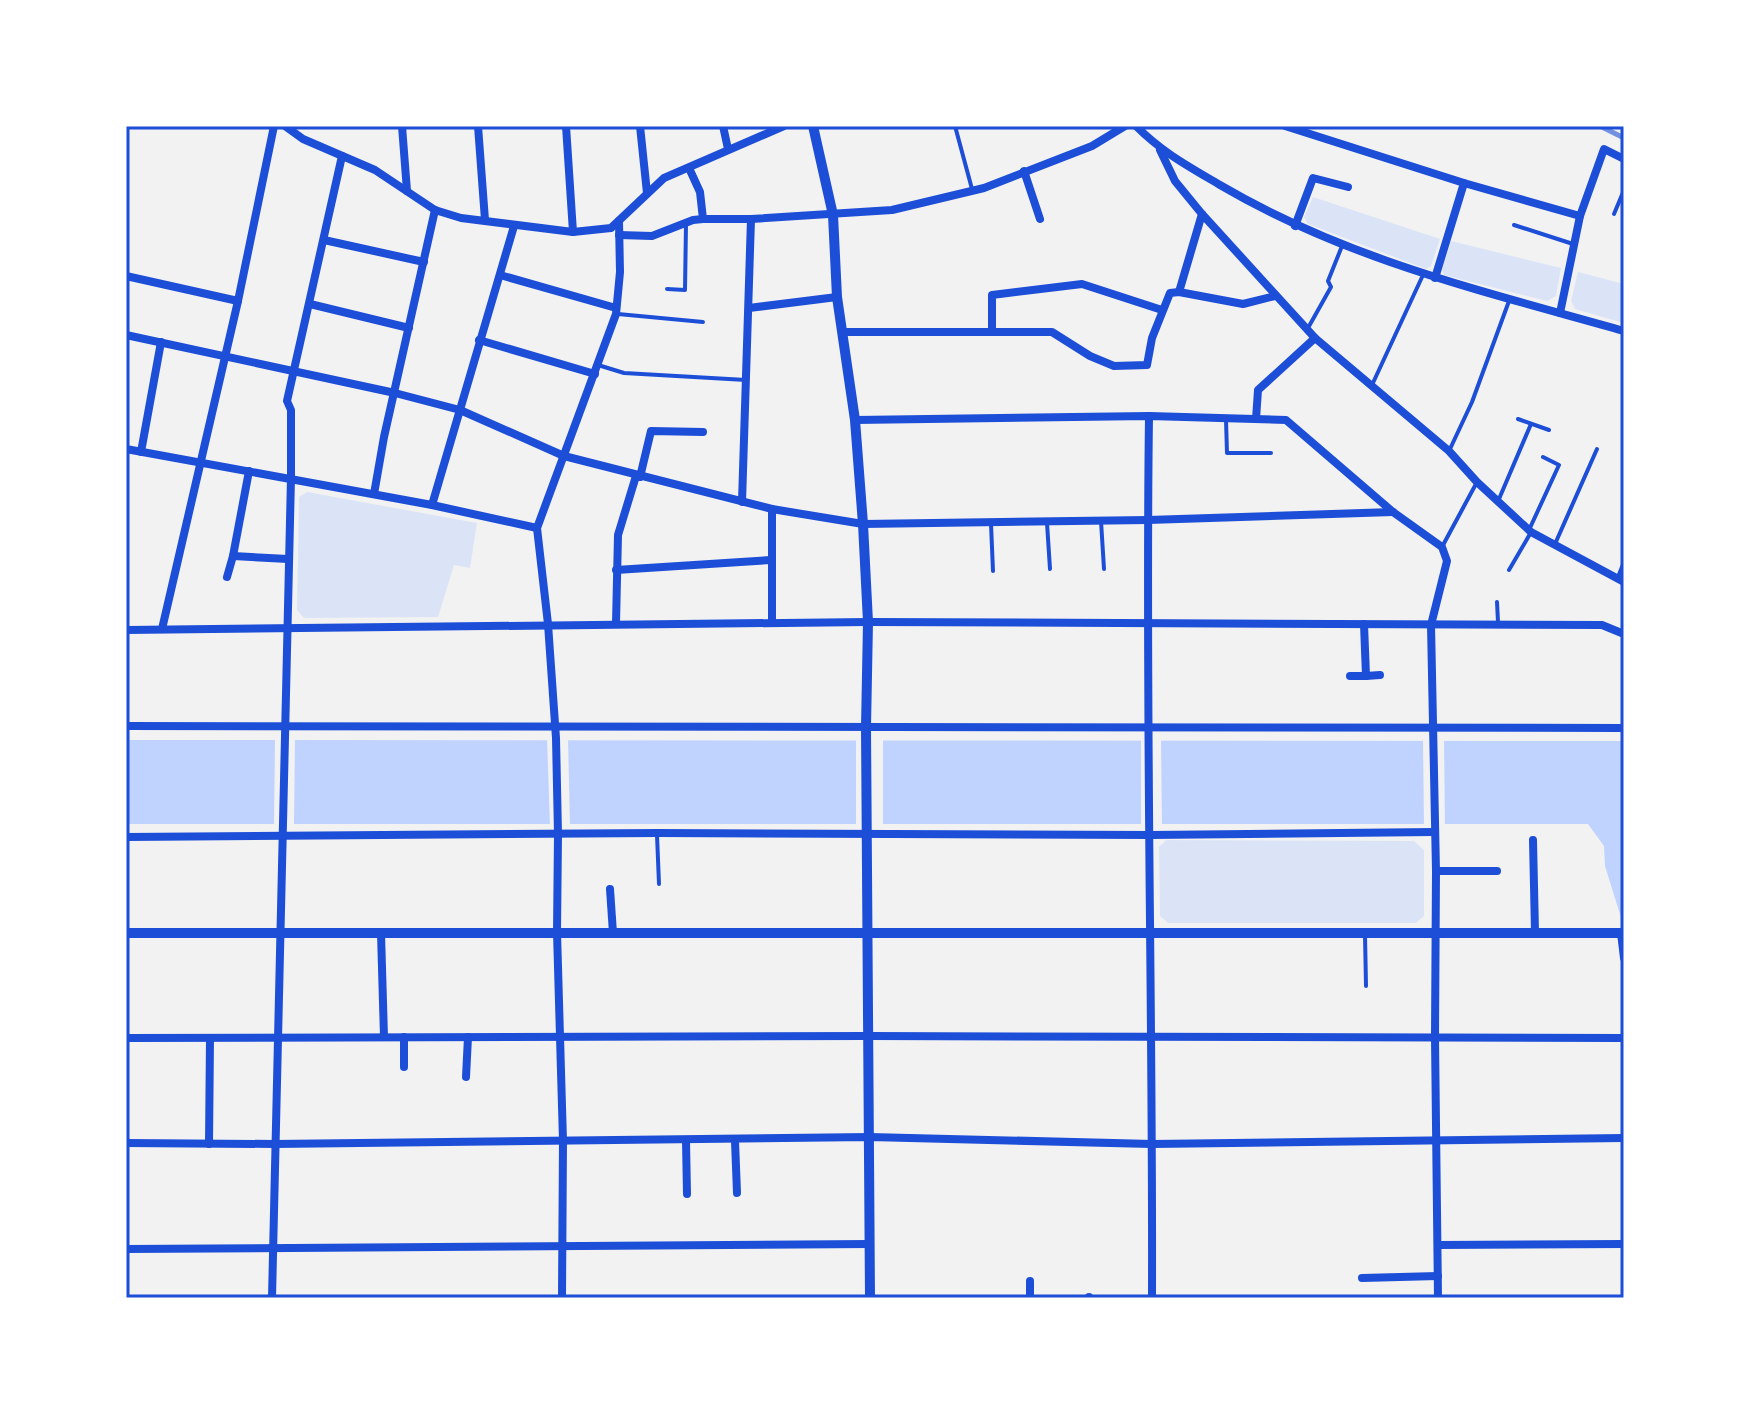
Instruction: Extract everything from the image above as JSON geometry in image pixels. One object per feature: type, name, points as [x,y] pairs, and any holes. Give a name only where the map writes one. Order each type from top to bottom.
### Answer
[{"type":"street","points":[[162,629],[238,301],[274,126]]},
{"type":"street","points":[[285,126],[303,139],[375,170],[435,210],[461,218],[573,232],[611,228],[664,178],[784,126]]},
{"type":"street","points":[[402,126],[407,191]]},
{"type":"street","points":[[478,126],[485,220]]},
{"type":"street","points":[[566,126],[573,232]]},
{"type":"street","points":[[640,126],[647,193]]},
{"type":"street","points":[[723,126],[728,149]]},
{"type":"street","points":[[813,126],[833,215],[837,297],[855,420],[868,622],[870,1298]]},
{"type":"street","points":[[619,235],[652,236],[686,222],[703,219],[892,210],[972,192],[1092,146],[1125,126]]},
{"type":"street","points":[[1136,126],[1160,150],[1295,226],[1423,275],[1624,331]]},
{"type":"street","points":[[1285,126],[1580,216]]},
{"type":"street","points":[[1560,313],[1580,216],[1604,149],[1624,159]]},
{"type":"street","points":[[1160,150],[1175,181],[1202,214],[1315,338],[1449,451],[1530,531],[1620,580]]},
{"type":"street","points":[[272,1298],[291,478],[291,410],[287,401],[342,156]]},
{"type":"street","points":[[689,168],[700,192],[703,219]]},
{"type":"street","points":[[1024,171],[1040,219]]},
{"type":"street","points":[[1295,226],[1313,178],[1348,187]]},
{"type":"street","points":[[1435,278],[1464,183]]},
{"type":"street","points":[[374,494],[435,210]]},
{"type":"street","points":[[1179,292],[1202,214]]},
{"type":"street","points":[[742,502],[751,219]]},
{"type":"street","points":[[562,1298],[563,1141],[556,738],[537,528],[616,311],[620,272],[619,221]]},
{"type":"street","points":[[432,505],[514,226]]},
{"type":"street","points":[[324,240],[424,262]]},
{"type":"street","points":[[500,275],[616,311]]},
{"type":"street","points":[[126,276],[238,301]]},
{"type":"street","points":[[992,332],[992,295],[1007,293],[1082,284],[1162,310]]},
{"type":"street","points":[[842,332],[1052,332],[1090,356],[1114,366],[1147,365],[1162,310],[1170,293],[1243,304],[1275,296]]},
{"type":"street","points":[[749,308],[837,297]]},
{"type":"street","points":[[310,304],[409,328]]},
{"type":"street","points":[[126,335],[395,393],[460,410],[564,456],[772,509],[863,524],[1148,520],[1393,512]]},
{"type":"street","points":[[1256,419],[1258,390],[1315,338]]},
{"type":"street","points":[[479,340],[597,369]]},
{"type":"street","points":[[141,452],[161,342]]},
{"type":"street","points":[[855,420],[1149,416],[1286,420],[1393,512],[1442,547],[1447,561],[1431,625],[1436,871],[1438,1298]]},
{"type":"street","points":[[1149,416],[1147,623],[1152,1298]]},
{"type":"street","points":[[616,623],[618,535],[651,431],[703,432]]},
{"type":"street","points":[[126,449],[432,505],[537,528]]},
{"type":"street","points":[[227,577],[249,471]]},
{"type":"street","points":[[772,509],[772,623]]},
{"type":"street","points":[[233,556],[288,559]]},
{"type":"street","points":[[616,570],[771,560]]},
{"type":"street","points":[[126,630],[868,622],[1602,625],[1624,634]]},
{"type":"street","points":[[1364,624],[1366,676]]},
{"type":"street","points":[[1350,676],[1380,675]]},
{"type":"street","points":[[126,726],[1624,728]]},
{"type":"street","points":[[126,837],[283,831],[1434,830]]},
{"type":"street","points":[[1533,840],[1535,932]]},
{"type":"street","points":[[1436,871],[1497,871]]},
{"type":"street","points":[[610,889],[613,933]]},
{"type":"street","points":[[126,933],[1623,933],[1624,958]]},
{"type":"street","points":[[381,933],[384,1037]]},
{"type":"street","points":[[404,1037],[404,1067]]},
{"type":"street","points":[[466,1077],[468,1037]]},
{"type":"street","points":[[126,1038],[1624,1038]]},
{"type":"street","points":[[209,1144],[210,1038]]},
{"type":"street","points":[[126,1143],[735,1141],[870,1137],[1152,1144],[1624,1138]]},
{"type":"street","points":[[686,1141],[687,1194]]},
{"type":"street","points":[[735,1141],[737,1193]]},
{"type":"street","points":[[126,1249],[869,1244]]},
{"type":"street","points":[[1438,1245],[1624,1244]]},
{"type":"street","points":[[1362,1278],[1438,1276]]},
{"type":"street","points":[[1030,1281],[1030,1298]]},
{"type":"lane","points":[[955,126],[972,192]]},
{"type":"lane","points":[[1145,135],[1151,126]]},
{"type":"lane","points":[[1614,214],[1624,190]]},
{"type":"lane","points":[[667,289],[685,290],[686,222]]},
{"type":"lane","points":[[1514,225],[1573,244]]},
{"type":"lane","points":[[1307,330],[1331,287],[1328,281],[1342,244]]},
{"type":"lane","points":[[1371,388],[1423,275]]},
{"type":"lane","points":[[1449,451],[1472,402],[1509,300]]},
{"type":"lane","points":[[616,311],[703,322]]},
{"type":"lane","points":[[597,369],[747,380]]},
{"type":"lane","points":[[1225,418],[1227,453],[1271,453]]},
{"type":"lane","points":[[1518,419],[1549,430]]},
{"type":"lane","points":[[1498,501],[1531,424]]},
{"type":"lane","points":[[1555,544],[1597,449]]},
{"type":"lane","points":[[1509,570],[1559,465],[1543,457]]},
{"type":"lane","points":[[1442,547],[1477,482]]},
{"type":"lane","points":[[1046,520],[1050,569]]},
{"type":"lane","points":[[991,521],[993,571]]},
{"type":"lane","points":[[1101,521],[1104,569]]},
{"type":"lane","points":[[1620,580],[1624,562]]},
{"type":"lane","points":[[1497,602],[1498,625]]},
{"type":"lane","points":[[657,833],[659,884]]},
{"type":"lane","points":[[1365,932],[1366,986]]},
{"type":"shaded area","points":[[1313,197],[1440,239],[1431,266],[1426,269],[1308,224],[1304,217]]},
{"type":"shaded area","points":[[1451,241],[1561,268],[1556,296],[1547,301],[1444,275],[1442,270]]},
{"type":"shaded area","points":[[1578,272],[1624,284],[1624,323],[1575,309],[1571,301]]},
{"type":"shaded area","points":[[307,492],[477,523],[470,568],[454,565],[438,617],[304,618],[297,610],[299,497]]},
{"type":"shaded area","points":[[1166,840],[1414,841],[1424,850],[1424,916],[1416,923],[1168,923],[1160,916],[1159,847]]},
{"type":"water","points":[[126,740],[1624,741],[1624,927],[1605,866],[1604,846],[1588,824],[126,824]]},
{"type":"pier","points":[[275,738],[295,738],[294,826],[274,826]]},
{"type":"pier","points":[[547,738],[568,738],[570,826],[550,827]]},
{"type":"pier","points":[[883,739],[883,827],[856,827],[856,740]]},
{"type":"pier","points":[[1161,739],[1162,827],[1141,827],[1141,740]]},
{"type":"pier","points":[[1444,739],[1445,828],[1424,828],[1423,740]]},
{"type":"railway","points":[[1600,126],[1624,138]]}]
